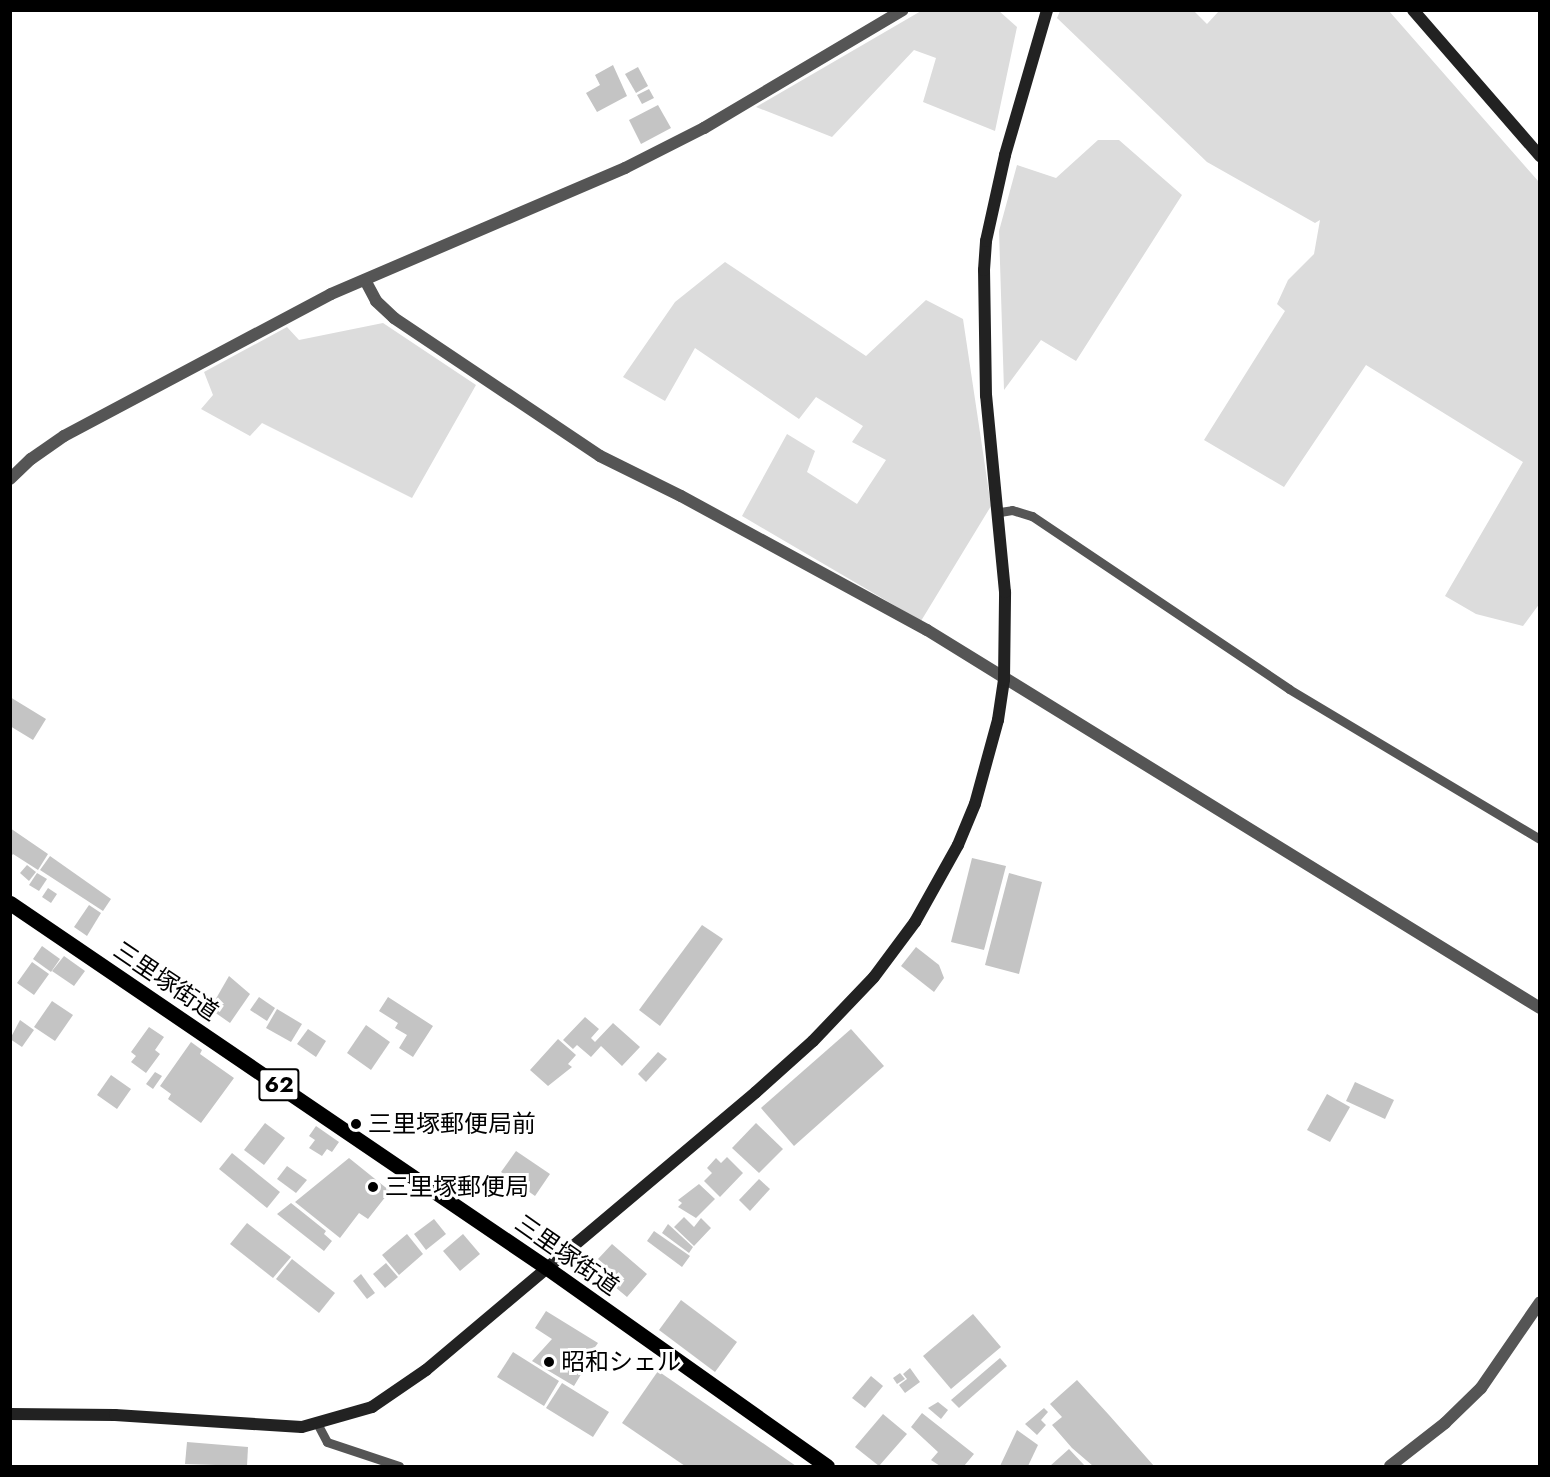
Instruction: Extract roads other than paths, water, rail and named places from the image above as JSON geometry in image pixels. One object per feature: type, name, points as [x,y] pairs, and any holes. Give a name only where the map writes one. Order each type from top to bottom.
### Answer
[{"type":"main road","name":"三里塚街道","points":[[10,903],[547,1268],[827,1467]]},
{"type":"street","points":[[10,479],[31,459],[64,436],[365,280],[626,168],[704,128],[903,10]]},
{"type":"street","points":[[10,1414],[115,1415],[281,1426],[318,1425],[387,1398],[547,1268],[813,1041],[874,977],[915,922],[958,845],[985,772],[1004,680],[1005,592],[1000,512],[984,354],[986,241],[1005,155],[1047,10]]},
{"type":"street","points":[[1413,10],[1539,156]]},
{"type":"street","points":[[365,280],[376,301],[394,318],[600,456],[681,496],[917,625],[1539,1008]]},
{"type":"street","points":[[1390,1467],[1445,1423],[1481,1388],[1539,1302]]},
{"type":"lane","points":[[1000,512],[1012,510],[1032,516],[1289,689],[1539,839]]},
{"type":"lane","points":[[318,1425],[327,1442],[399,1467]]},
{"type":"place","name":"三里塚郵便局前","points":[[356,1124]]},
{"type":"place","name":"三里塚郵便局","points":[[373,1187]]},
{"type":"place","name":"昭和シェル","points":[[549,1362]]}]
